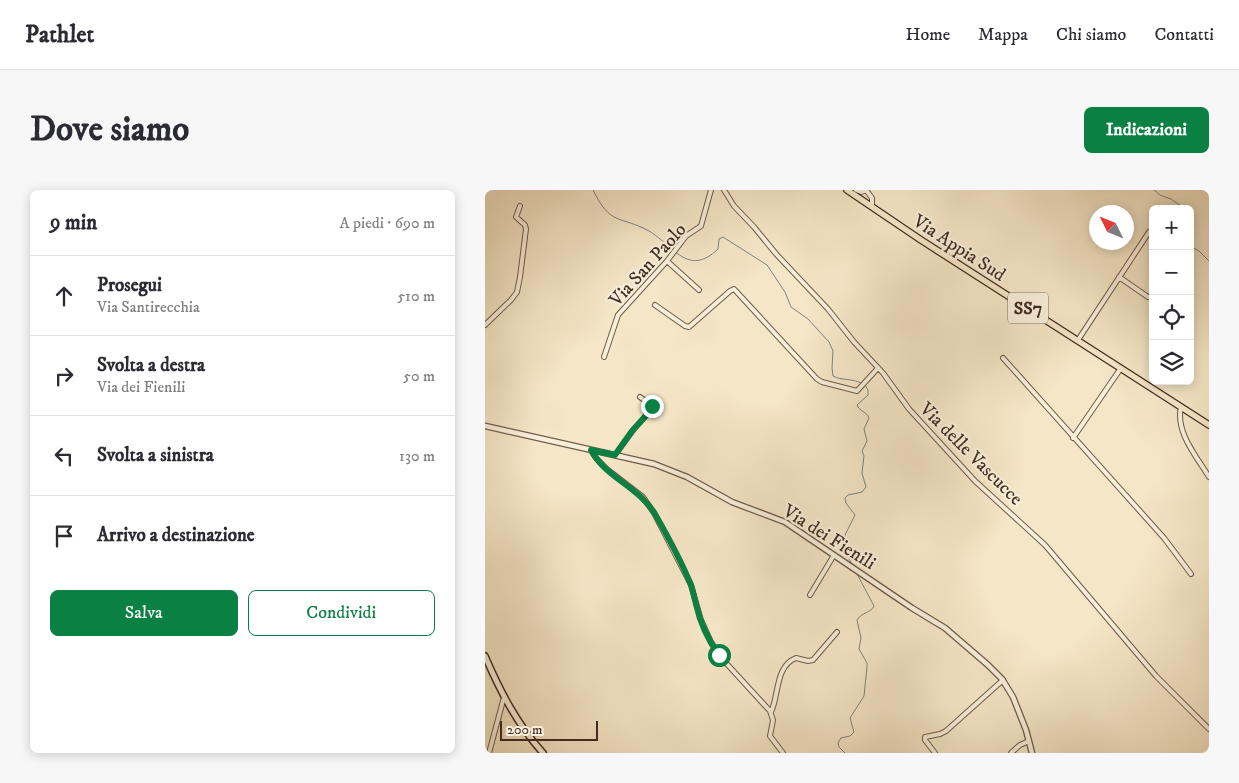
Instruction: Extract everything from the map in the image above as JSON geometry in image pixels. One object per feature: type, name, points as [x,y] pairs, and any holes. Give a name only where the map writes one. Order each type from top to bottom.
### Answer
[{"type":"main road","name":"Via Appia Sud","points":[[847,190],[921,240],[1209,425]]},
{"type":"main road","points":[[485,656],[504,697],[521,725],[543,753]]},
{"type":"street","name":"Via San Paolo","points":[[604,357],[619,314],[667,261],[687,234],[701,225],[711,190]]},
{"type":"street","name":"Via delle Vascucce","points":[[725,190],[734,206],[754,226],[772,250],[828,309],[909,408],[971,477],[1045,544],[1156,676],[1209,729]]},
{"type":"street","points":[[856,190],[860,192],[866,190],[872,198],[871,206]]},
{"type":"street","points":[[485,325],[511,300],[518,288],[526,229],[525,225],[516,217],[519,206]]},
{"type":"street","points":[[1078,340],[1149,232]]},
{"type":"street","points":[[667,261],[699,290]]},
{"type":"street","points":[[1119,278],[1148,297]]},
{"type":"street","points":[[655,306],[689,327],[730,291],[735,289],[816,378],[822,382],[856,391],[861,388],[878,368]]},
{"type":"street","points":[[1003,358],[1164,538],[1191,574]]},
{"type":"street","points":[[1073,438],[1121,368]]},
{"type":"street","points":[[615,455],[632,431],[653,408],[640,397]]},
{"type":"street","points":[[1181,407],[1179,415],[1182,430],[1209,477]]},
{"type":"street","name":"Via dei Fienili","points":[[485,426],[661,466],[688,478],[730,501],[780,520],[947,630],[988,665],[1003,680],[1014,699],[1032,753]]},
{"type":"street","points":[[591,450],[605,468],[643,497],[653,512],[691,586],[700,618],[714,647],[771,712]]},
{"type":"street","points":[[810,595],[834,555]]},
{"type":"street","points":[[783,753],[771,736],[773,722],[771,712],[778,682],[789,662],[796,658],[808,662],[812,661],[837,632]]},
{"type":"street","points":[[935,753],[925,740],[925,737],[940,734],[947,730],[1003,680]]},
{"type":"street","points":[[489,753],[504,697]]},
{"type":"street","points":[[1011,753],[1020,745],[1029,741]]},
{"type":"waterway","points":[[593,190],[599,202],[611,215],[649,231],[689,260],[707,257],[718,249],[719,239],[723,237],[767,265],[785,292],[791,307],[808,319],[829,342],[833,351],[833,376],[861,383]]},
{"type":"waterway","points":[[1154,190],[1179,205]]},
{"type":"waterway","points":[[1194,248],[1209,261]]},
{"type":"waterway","points":[[853,566],[847,555],[845,535],[855,515],[846,503],[845,498],[848,495],[862,492],[866,487],[862,473],[864,456],[862,451],[867,441],[864,429],[869,418],[857,405],[868,395],[865,385]]},
{"type":"waterway","points":[[845,753],[838,743],[841,738],[850,736],[854,732],[850,718],[864,696],[867,667],[867,663],[859,649],[861,638],[857,620],[874,606],[857,574]]},
{"type":"route","points":[[652,406],[653,408],[632,431],[615,455],[591,450],[605,468],[643,497],[653,512],[690,583],[701,623],[719,655]]}]
